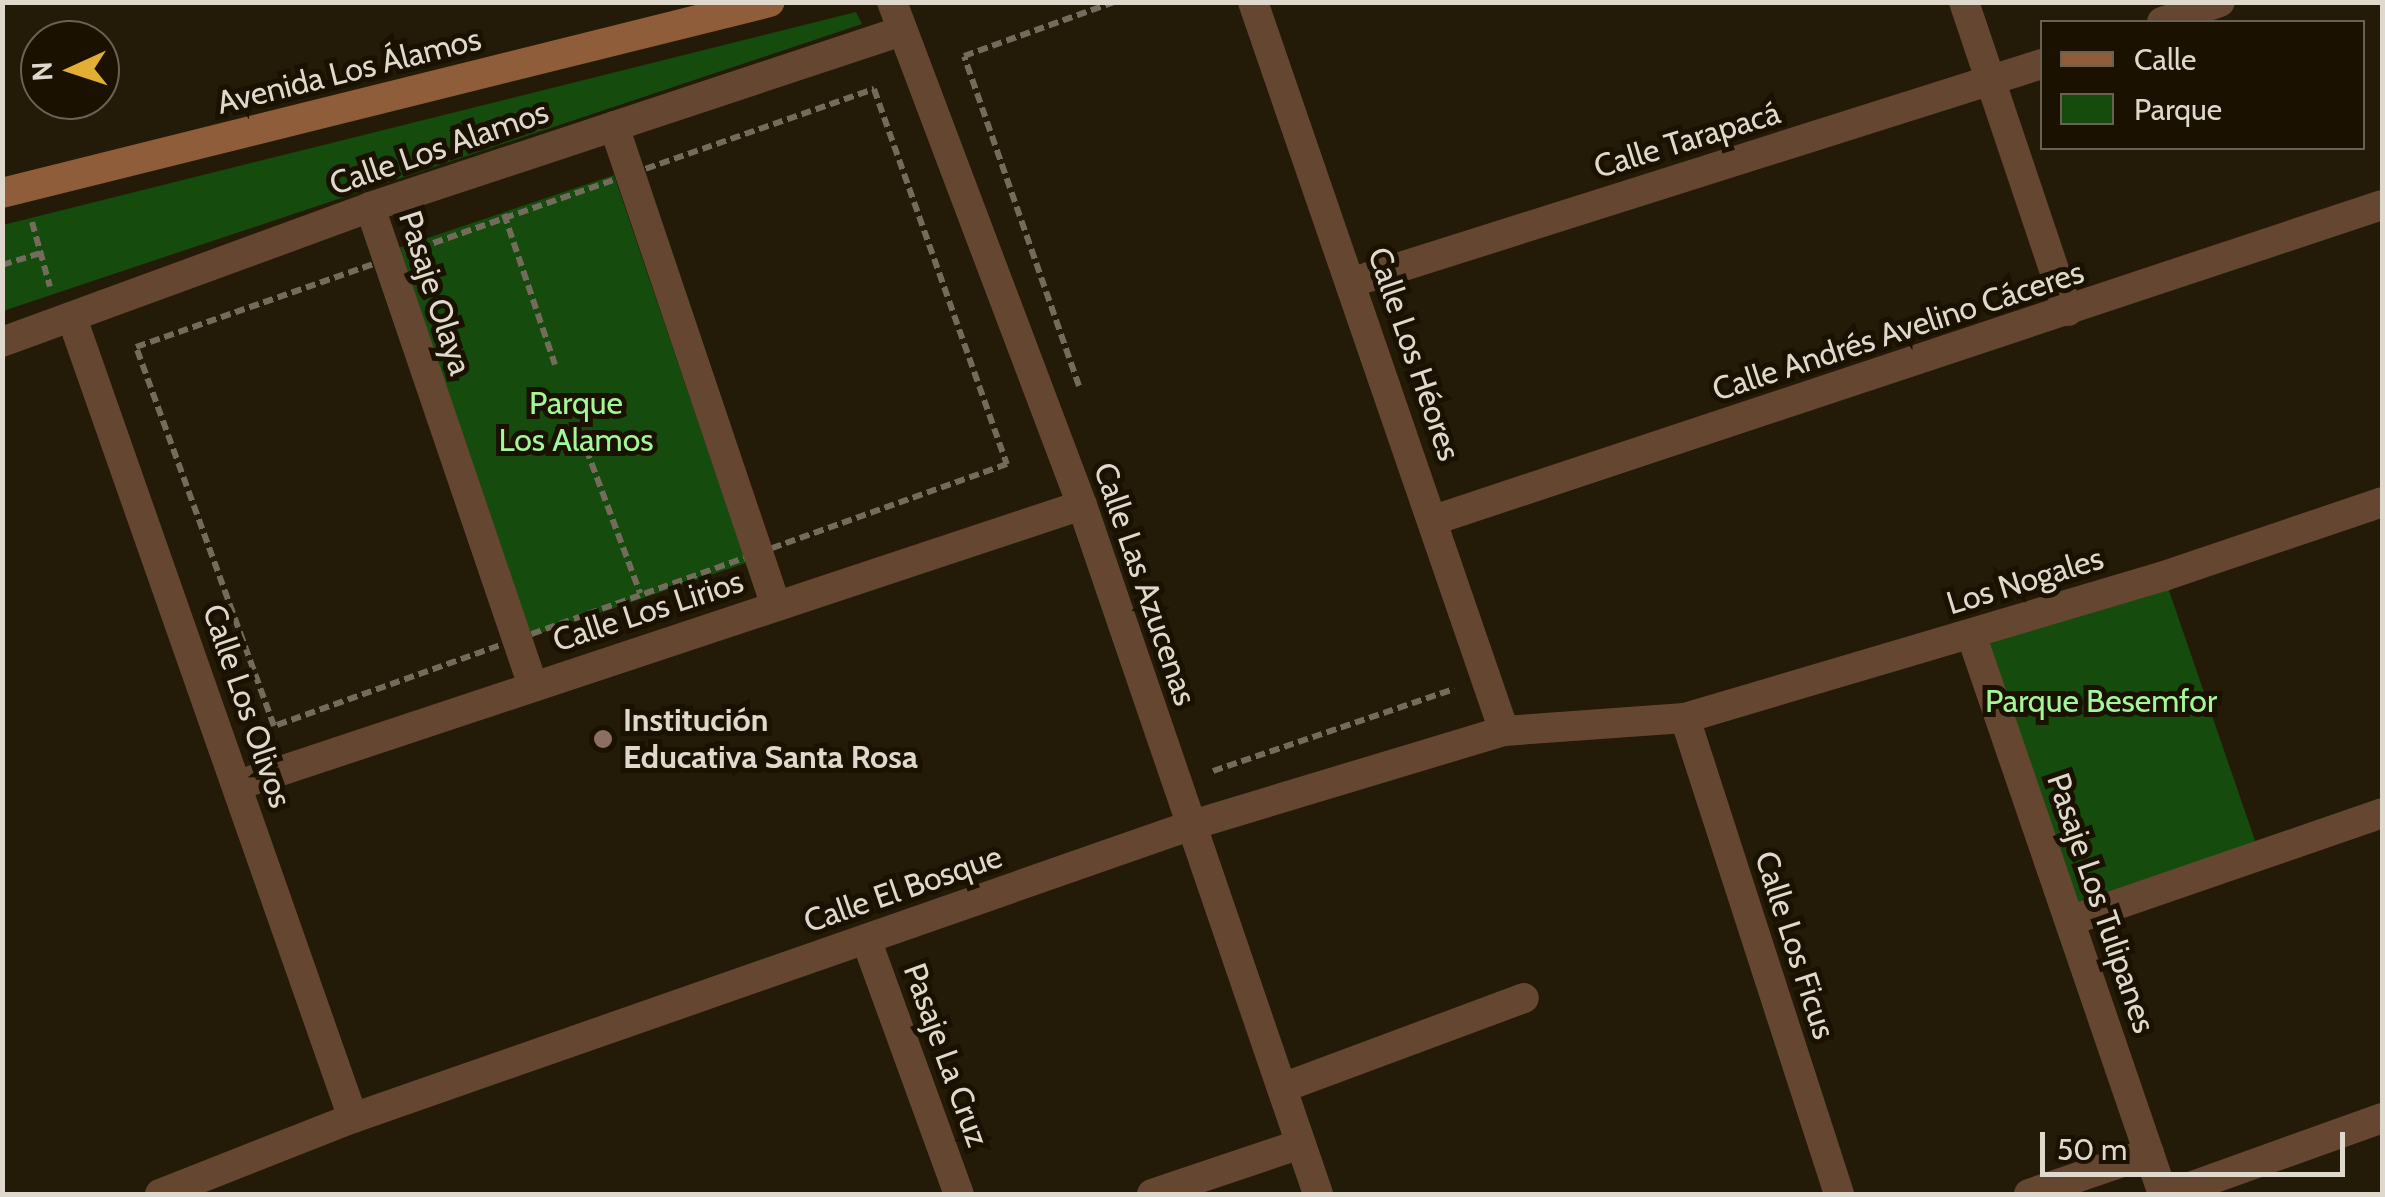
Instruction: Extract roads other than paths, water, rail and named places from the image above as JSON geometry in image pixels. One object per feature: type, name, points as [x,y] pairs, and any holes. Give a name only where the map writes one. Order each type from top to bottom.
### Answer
[{"type":"street","name":"Avenida Los Álamos","points":[[13,190],[770,2]]},
{"type":"street","name":"Calle Los Héores","points":[[1254,2],[1504,730]]},
{"type":"street","points":[[1964,2],[2068,312]]},
{"type":"street","points":[[2168,20],[2220,2]]},
{"type":"street","name":"Calle Los Alamos","points":[[2,342],[370,207],[614,126],[897,17]]},
{"type":"street","name":"Calle Las Azucenas","points":[[897,17],[1082,505],[1318,1194]]},
{"type":"street","name":"Calle Tarapacá","points":[[1353,282],[2040,65]]},
{"type":"street","points":[[614,126],[776,606]]},
{"type":"street","name":"Calle Andrés Avelino Cáceres","points":[[1434,520],[2382,205]]},
{"type":"street","name":"Pasaje Olaya","points":[[370,207],[533,686]]},
{"type":"street","name":"Calle Los Olivos","points":[[66,320],[238,785],[353,1118]]},
{"type":"street","name":"Los Nogales","points":[[1685,718],[1971,634],[2382,502]]},
{"type":"street","name":"Calle Los Lirios","points":[[238,785],[1082,505]]},
{"type":"street","name":"Pasaje Los Tulipanes","points":[[1971,634],[2166,1194]]},
{"type":"street","name":"Calle El Bosque","points":[[160,1194],[353,1118],[1192,826],[1504,730],[1685,718]]},
{"type":"street","name":"Calle Los Ficus","points":[[1685,718],[1839,1194]]},
{"type":"street","points":[[2072,920],[2382,813]]},
{"type":"street","name":"Pasaje La Cruz","points":[[866,939],[959,1194]]},
{"type":"street","points":[[1282,1088],[1524,998]]},
{"type":"street","points":[[2166,1194],[2380,1127]]},
{"type":"street","points":[[1152,1194],[1301,1144]]},
{"type":"street","points":[[2028,1194],[2149,1154]]},
{"type":"place","name":"Institución Educativa Santa Rosa","points":[[603,739]]},
{"type":"park label","name":"Parque Los Alamos","points":[[576,422]]},
{"type":"park label","name":"Parque Besemfor","points":[[2101,701]]}]
